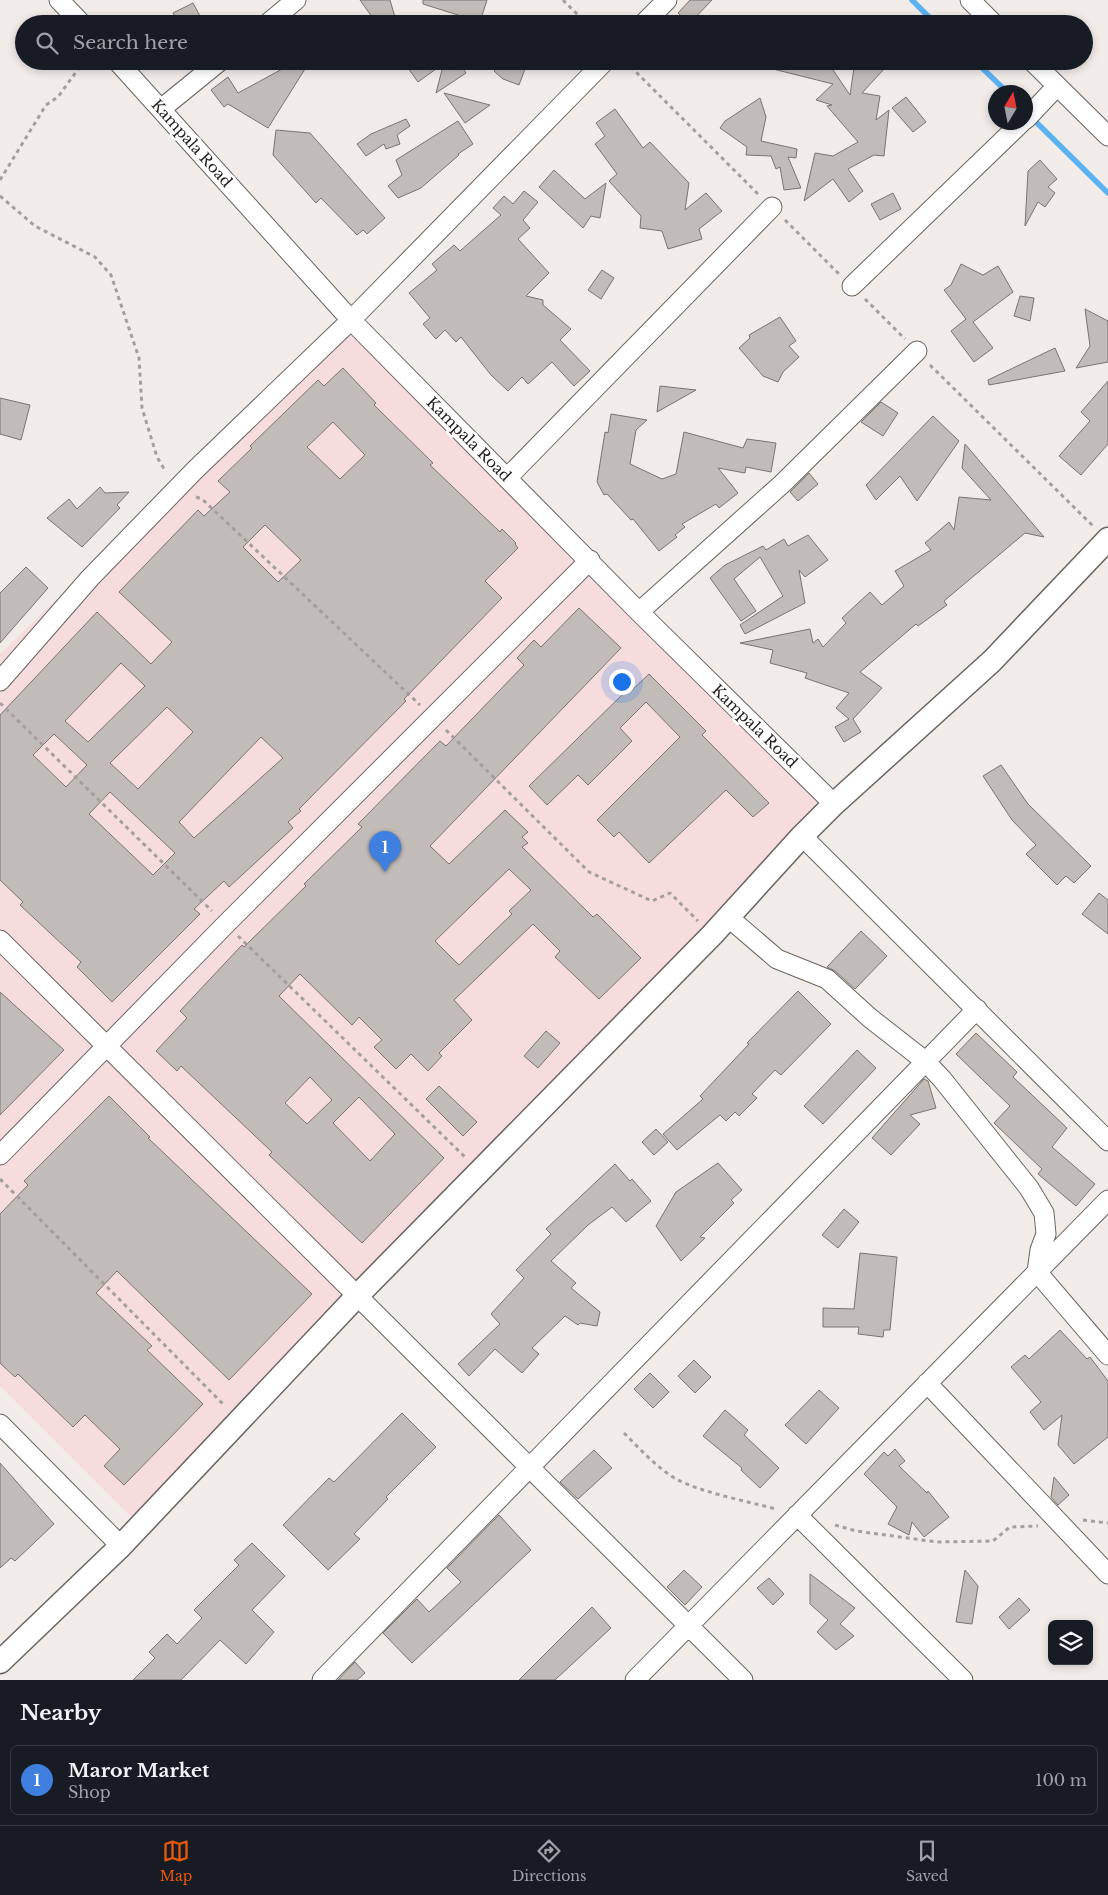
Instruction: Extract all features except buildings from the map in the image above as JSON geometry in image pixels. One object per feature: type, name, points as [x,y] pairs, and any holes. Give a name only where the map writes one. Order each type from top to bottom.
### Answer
[{"type":"street","points":[[59,0],[73,15]]},
{"type":"street","points":[[278,15],[296,0]]},
{"type":"street","points":[[652,15],[667,0]]},
{"type":"street","points":[[970,0],[985,15]]},
{"type":"street","name":"Kampala Road","points":[[125,70],[351,320],[590,560],[639,612],[834,804]]},
{"type":"street","points":[[161,109],[209,70]]},
{"type":"street","points":[[0,682],[90,578],[176,490],[351,320],[596,70]]},
{"type":"street","points":[[1041,70],[1108,136]]},
{"type":"street","points":[[1033,112],[1057,86]]},
{"type":"street","points":[[852,286],[1014,130]]},
{"type":"street","points":[[508,477],[772,207]]},
{"type":"street","points":[[639,612],[782,484],[917,351]]},
{"type":"street","points":[[0,1662],[121,1546],[358,1295],[712,935],[802,836],[834,804],[992,661],[1108,539]]},
{"type":"street","points":[[0,1155],[108,1047],[226,924],[590,560]]},
{"type":"street","points":[[802,836],[1108,1141]]},
{"type":"street","points":[[728,917],[777,959],[827,979],[870,1018],[925,1061],[942,1079],[1029,1188],[1044,1213],[1046,1234],[1040,1250],[1037,1272],[1108,1355]]},
{"type":"street","points":[[0,940],[743,1680]]},
{"type":"street","points":[[322,1680],[976,1009]]},
{"type":"street","points":[[635,1680],[1108,1200]]},
{"type":"street","points":[[927,1383],[1108,1574]]},
{"type":"street","points":[[0,1424],[121,1546]]},
{"type":"street","points":[[797,1515],[963,1680]]},
{"type":"path","points":[[563,0],[578,15]]},
{"type":"path","points":[[0,180],[46,106],[58,96],[77,70]]},
{"type":"path","points":[[0,196],[35,226],[95,256],[111,275],[139,358],[142,408],[157,456],[176,490],[202,499],[434,718],[589,872],[652,901],[670,892],[712,935]]},
{"type":"path","points":[[0,1179],[239,1421]]},
{"type":"path","points":[[624,1433],[655,1464],[677,1479],[724,1495],[797,1515]]},
{"type":"path","points":[[831,1524],[856,1531],[937,1542],[993,1541],[1010,1527],[1060,1525],[1076,1519],[1108,1523]]},
{"type":"shaded area","points":[[343,320],[828,810],[147,1533],[0,1386],[0,654]]},
{"type":"waterway","points":[[912,0],[927,15]]},
{"type":"waterway","points":[[984,70],[1000,85]]},
{"type":"waterway","points":[[1033,119],[1108,193]]},
{"type":"place","name":"Maror Market","points":[[385,872]]}]
